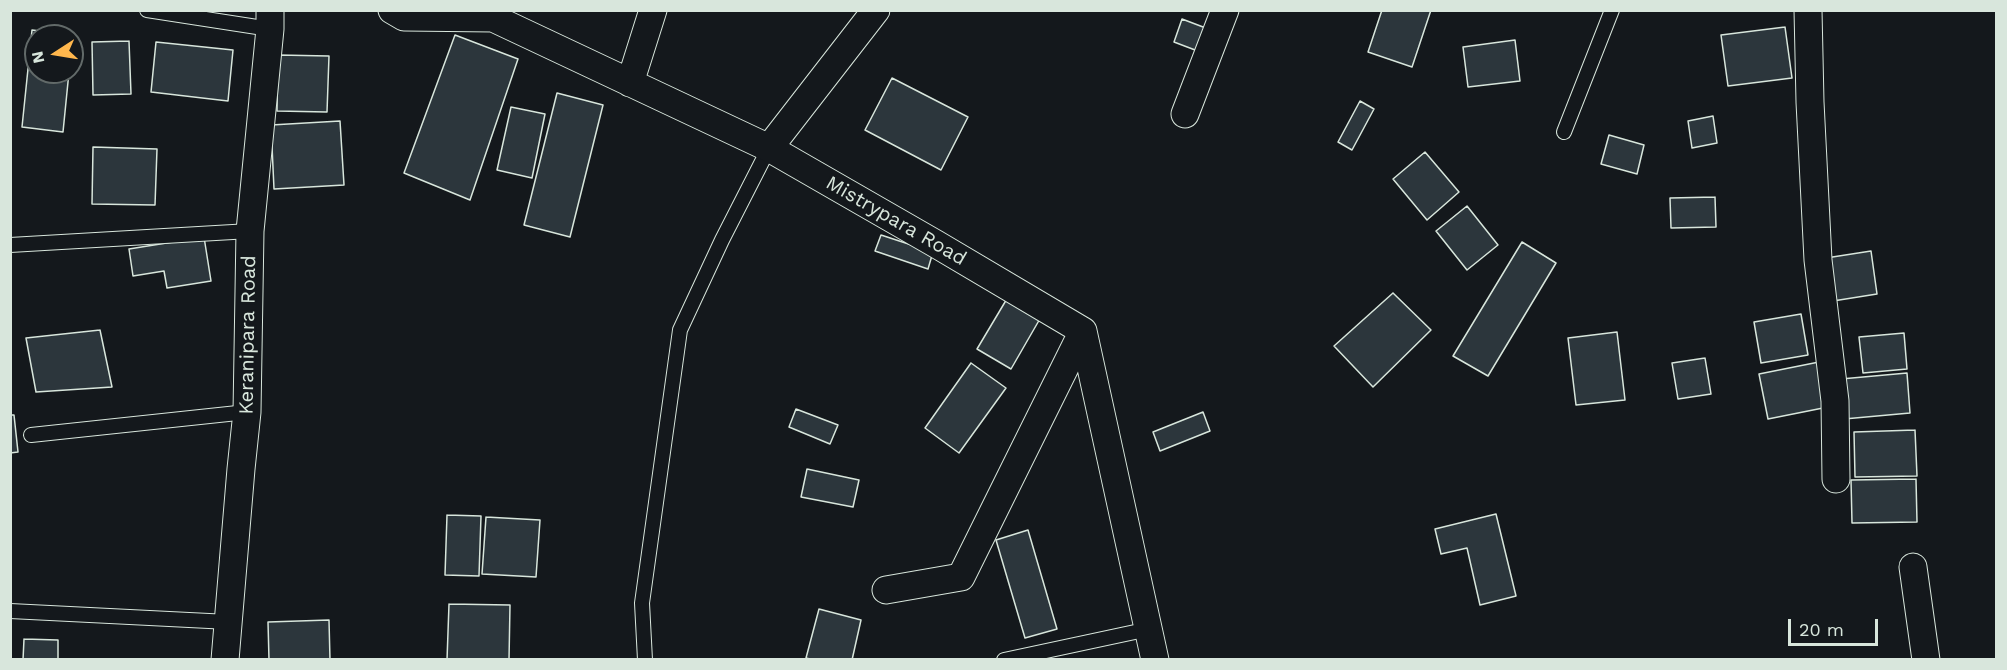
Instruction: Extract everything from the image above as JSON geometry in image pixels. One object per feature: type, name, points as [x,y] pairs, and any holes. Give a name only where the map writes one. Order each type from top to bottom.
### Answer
[{"type":"street","name":"Mistrypara Road","points":[[392,10],[404,17],[493,18],[769,148],[1083,331]]},
{"type":"street","points":[[630,83],[653,10]]},
{"type":"street","points":[[769,148],[876,10]]},
{"type":"street","points":[[1185,114],[1225,10]]},
{"type":"street","points":[[1808,10],[1818,260],[1835,401],[1836,479]]},
{"type":"street","name":"Keranipara Road","points":[[225,660],[247,412],[250,231],[270,20]]},
{"type":"street","points":[[886,590],[961,577],[1083,331]]},
{"type":"street","points":[[1083,331],[1155,660]]},
{"type":"street","points":[[1913,567],[1926,660]]},
{"type":"lane","points":[[147,10],[270,20]]},
{"type":"lane","points":[[1564,132],[1612,10]]},
{"type":"lane","points":[[645,660],[642,603],[680,330],[722,240],[769,148]]},
{"type":"lane","points":[[10,245],[250,231]]},
{"type":"lane","points":[[31,435],[247,412]]},
{"type":"lane","points":[[10,611],[229,622]]},
{"type":"lane","points":[[1004,660],[1149,628]]},
{"type":"building","points":[[1382,10],[1431,10],[1412,67],[1368,52]]},
{"type":"building","points":[[1182,19],[1211,30],[1203,53],[1174,42]]},
{"type":"building","points":[[1785,27],[1792,78],[1728,86],[1721,35]]},
{"type":"building","points":[[455,35],[518,59],[470,200],[404,173]]},
{"type":"building","points":[[1515,40],[1520,81],[1468,87],[1463,47]]},
{"type":"building","points":[[129,41],[131,94],[93,95],[92,42]]},
{"type":"building","points":[[156,42],[233,50],[228,101],[151,92]]},
{"type":"building","points":[[278,55],[329,56],[327,112],[277,111]]},
{"type":"building","points":[[892,78],[968,117],[941,170],[865,130]]},
{"type":"building","points":[[26,84],[68,84],[63,132],[22,127]]},
{"type":"building","points":[[557,93],[603,105],[570,237],[524,225]]},
{"type":"building","points":[[1360,101],[1374,109],[1352,150],[1338,142]]},
{"type":"building","points":[[511,107],[545,114],[532,178],[497,170]]},
{"type":"building","points":[[1713,116],[1717,143],[1692,148],[1688,121]]},
{"type":"building","points":[[340,121],[344,185],[274,189],[271,125]]},
{"type":"building","points":[[1609,135],[1644,145],[1637,174],[1601,164]]},
{"type":"building","points":[[93,147],[157,149],[155,205],[92,204]]},
{"type":"building","points":[[1425,152],[1459,192],[1427,220],[1393,179]]},
{"type":"building","points":[[1715,197],[1716,227],[1671,228],[1670,198]]},
{"type":"building","points":[[1467,206],[1498,245],[1467,270],[1436,231]]},
{"type":"building","points":[[881,235],[933,252],[928,269],[875,251]]},
{"type":"building","points":[[204,237],[211,281],[167,288],[164,271],[133,276],[129,249]]},
{"type":"building","points":[[1522,242],[1556,263],[1488,376],[1453,356]]},
{"type":"building","points":[[1871,251],[1877,294],[1833,301],[1826,258]]},
{"type":"building","points":[[1393,293],[1431,330],[1373,387],[1334,346]]},
{"type":"building","points":[[1008,297],[1041,317],[1011,369],[977,349]]},
{"type":"building","points":[[1801,314],[1808,355],[1761,363],[1754,322]]},
{"type":"building","points":[[100,330],[112,387],[36,392],[26,338]]},
{"type":"building","points":[[1617,332],[1625,400],[1576,405],[1568,338]]},
{"type":"building","points":[[1904,333],[1907,369],[1863,373],[1859,337]]},
{"type":"building","points":[[1705,358],[1711,394],[1678,399],[1672,363]]},
{"type":"building","points":[[1819,362],[1828,407],[1768,419],[1759,374]]},
{"type":"building","points":[[971,363],[1006,388],[959,453],[925,428]]},
{"type":"building","points":[[1907,373],[1910,413],[1844,419],[1841,379]]},
{"type":"building","points":[[796,409],[838,425],[830,444],[789,427]]},
{"type":"building","points":[[1203,412],[1210,431],[1160,451],[1153,432]]},
{"type":"building","points":[[10,415],[14,415],[18,452],[10,453]]},
{"type":"building","points":[[1915,430],[1917,476],[1855,477],[1854,432]]},
{"type":"building","points":[[807,469],[859,480],[853,507],[801,497]]},
{"type":"building","points":[[1916,479],[1917,522],[1852,523],[1851,480]]},
{"type":"building","points":[[1496,514],[1516,596],[1480,605],[1467,548],[1441,554],[1435,529]]},
{"type":"building","points":[[447,515],[481,516],[479,576],[445,575]]},
{"type":"building","points":[[486,517],[540,520],[536,577],[482,574]]},
{"type":"building","points":[[1028,530],[1057,629],[1025,638],[996,540]]},
{"type":"building","points":[[449,604],[510,605],[509,660],[447,660]]},
{"type":"building","points":[[819,609],[861,620],[852,660],[806,658]]},
{"type":"building","points":[[329,620],[330,660],[269,660],[268,622]]},
{"type":"building","points":[[24,639],[58,640],[58,660],[23,660]]}]
